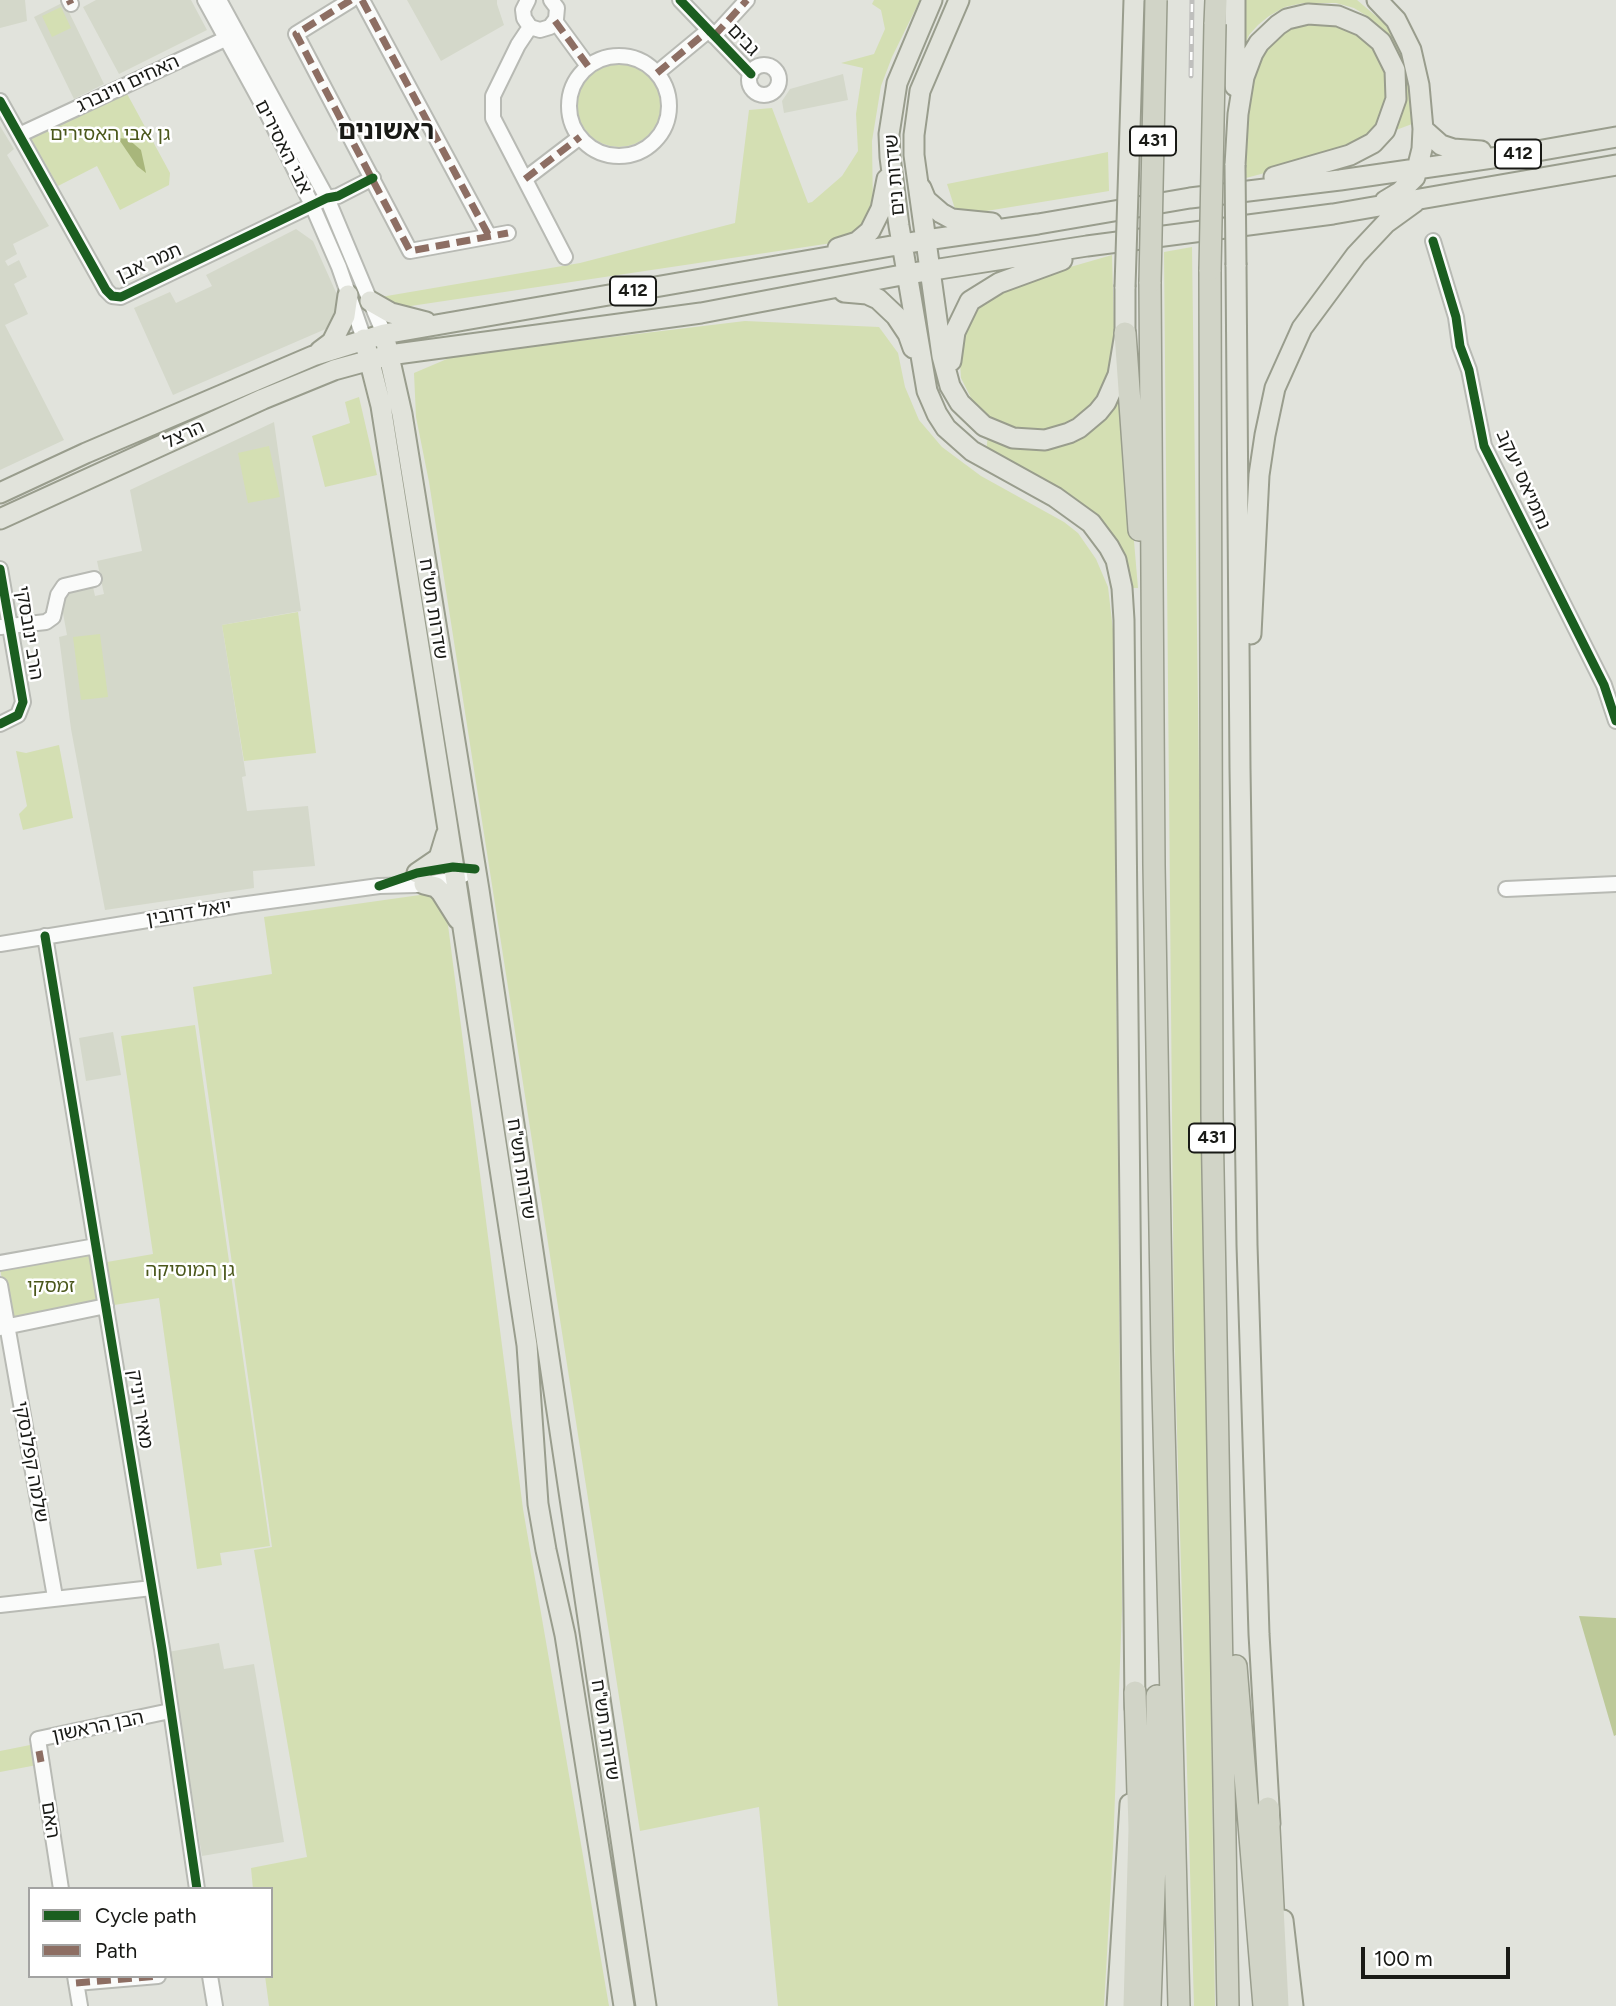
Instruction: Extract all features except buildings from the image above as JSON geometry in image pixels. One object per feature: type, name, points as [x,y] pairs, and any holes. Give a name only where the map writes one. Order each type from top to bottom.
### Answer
[{"type":"highway","name":"431","points":[[1156,0],[1150,282],[1153,682],[1162,1351],[1179,2006]]},
{"type":"highway","name":"431","points":[[1216,0],[1225,24],[1210,270],[1212,1115],[1228,2006]]},
{"type":"highway","points":[[1125,333],[1132,447],[1153,682]]},
{"type":"highway","points":[[1150,2006],[1157,1815],[1162,1351]]},
{"type":"highway","points":[[1219,1434],[1264,2006]]},
{"type":"highway","points":[[1135,1692],[1139,1829],[1135,2006]]},
{"type":"highway","points":[[1268,1808],[1278,2006]]},
{"type":"main road","name":"שדרות נים","points":[[925,383],[890,157],[890,120],[897,83],[932,0]]},
{"type":"main road","name":"שדרות נים","points":[[959,0],[934,56],[917,104],[914,135],[945,372],[954,395],[978,422]]},
{"type":"main road","points":[[1134,0],[1125,287],[1125,333],[1113,389],[1098,412],[1079,428],[1055,438],[1029,440],[998,433],[978,422],[961,399],[951,366],[955,331],[970,301],[984,290],[1020,274],[1136,240]]},
{"type":"main road","points":[[1235,0],[1225,24],[1235,165],[1248,1273],[1259,1634],[1268,1808],[1293,2006]]},
{"type":"main road","points":[[1375,206],[1409,185],[1419,168],[1423,129],[1419,85],[1411,50],[1396,20],[1377,0]]},
{"type":"main road","points":[[1190,198],[1301,170],[1350,155],[1373,143],[1385,130],[1396,99],[1395,70],[1381,42],[1370,31],[1352,20],[1321,14],[1287,19],[1270,31],[1253,53],[1244,77],[1238,114],[1235,165]]},
{"type":"main road","points":[[1423,129],[1436,142],[1453,149],[1520,154]]},
{"type":"main road","name":"412","points":[[364,339],[434,324],[926,240],[1190,198],[1520,154],[1616,136]]},
{"type":"main road","points":[[769,268],[864,237],[881,209],[890,157]]},
{"type":"main road","name":"412","points":[[380,357],[675,317],[907,274],[1375,206],[1616,165]]},
{"type":"main road","points":[[918,180],[926,200],[952,219],[1038,224]]},
{"type":"main road","points":[[1242,887],[1255,545],[1259,475],[1269,410],[1287,359],[1310,317],[1375,233],[1418,199]]},
{"type":"main road","points":[[798,294],[840,292],[867,294],[878,299],[896,316],[908,334],[937,414],[946,428],[988,460],[1055,497],[1091,523],[1116,560],[1122,588],[1125,634],[1135,1692],[1117,2006]]},
{"type":"main road","points":[[313,356],[332,342],[345,316],[348,295]]},
{"type":"main road","points":[[370,302],[391,313],[434,324]]},
{"type":"main road","name":"שדרות תש\"ח","points":[[384,334],[380,357],[381,406],[527,1345],[538,1504],[565,1635],[624,2006]]},
{"type":"main road","name":"הרצל","points":[[0,493],[86,453],[313,356],[364,339]]},
{"type":"main road","name":"שדרות תש\"ח","points":[[364,339],[380,357],[402,414],[475,869],[647,2004]]},
{"type":"main road","points":[[402,414],[406,369],[432,350]]},
{"type":"main road","name":"הרצל","points":[[6,516],[263,399],[334,370],[380,357]]},
{"type":"main road","points":[[334,370],[362,373],[369,379],[381,406]]},
{"type":"main road","points":[[447,823],[442,853],[427,868],[421,879],[442,892],[463,929]]},
{"type":"street","name":"אבי האסירים","points":[[205,0],[232,36],[327,198],[384,334]]},
{"type":"street","name":"אבי האסירים","points":[[219,0],[232,36],[312,205],[364,339]]},
{"type":"street","points":[[351,0],[296,34],[411,251],[508,233]]},
{"type":"street","points":[[362,0],[489,236]]},
{"type":"street","points":[[528,0],[523,15],[530,27],[542,30],[555,21],[557,10],[552,0]]},
{"type":"street","name":"גבים","points":[[680,0],[751,74]]},
{"type":"street","points":[[657,73],[712,33],[747,0]]},
{"type":"street","points":[[555,21],[588,66]]},
{"type":"street","points":[[530,27],[517,45],[493,96],[493,118],[565,257]]},
{"type":"street","name":"האחים ווינברג","points":[[19,135],[232,36]]},
{"type":"street","points":[[621,55],[638,59],[657,73],[663,82],[669,104],[665,127],[652,145],[638,153],[614,156],[592,148],[580,138],[569,116],[569,100],[577,77],[588,66],[604,58],[621,55]]},
{"type":"street","name":"תמר אבן","points":[[0,101],[106,290],[112,296],[121,297],[327,198],[332,191],[371,175]]},
{"type":"street","points":[[525,179],[580,138]]},
{"type":"street","name":"נחמיאס יעקב","points":[[1433,241],[1456,317],[1460,346],[1469,370],[1484,446],[1604,685],[1616,721]]},
{"type":"street","points":[[0,533],[6,516]]},
{"type":"street","name":"הרב ינובסקי","points":[[0,569],[4,626],[23,702],[18,715],[0,724]]},
{"type":"street","points":[[4,626],[46,622],[53,617],[58,595],[64,586],[94,579]]},
{"type":"street","name":"יואל דרובין","points":[[0,944],[475,869]]},
{"type":"street","points":[[1506,889],[1616,884]]},
{"type":"street","name":"מאיר ויניק","points":[[45,936],[152,1588],[197,1887]]},
{"type":"street","points":[[0,1264],[96,1246]]},
{"type":"street","name":"שלמה קפלנסקי","points":[[0,1286],[4,1327],[55,1597]]},
{"type":"street","points":[[4,1327],[106,1306]]},
{"type":"street","points":[[0,1605],[152,1588]]},
{"type":"street","name":"הבן הראשון","points":[[40,1757],[38,1739],[170,1712]]},
{"type":"street","name":"האם","points":[[40,1757],[61,1887]]},
{"type":"street","points":[[80,2006],[76,1980],[117,1978]]},
{"type":"street","points":[[210,1978],[215,2006]]},
{"type":"shaded area","points":[[0,0],[25,0],[27,21],[0,28]]},
{"type":"shaded area","points":[[96,0],[191,0],[207,30],[119,74],[83,7]]},
{"type":"shaded area","points":[[407,0],[497,0],[504,25],[441,61]]},
{"type":"shaded area","points":[[64,2],[104,84],[74,99],[34,17]]},
{"type":"shaded area","points":[[843,74],[848,100],[784,113],[782,101],[790,89]]},
{"type":"shaded area","points":[[0,126],[14,149],[7,155],[49,226],[13,244],[17,254],[5,261],[8,266],[19,260],[27,277],[14,284],[28,314],[5,325],[64,440],[0,470]]},
{"type":"shaded area","points":[[118,138],[128,139],[141,150],[146,173],[137,166]]},
{"type":"shaded area","points":[[296,229],[313,241],[339,299],[328,328],[173,395],[134,308],[170,292],[176,303],[212,286],[206,275]]},
{"type":"shaded area","points":[[274,422],[301,611],[222,625],[246,776],[242,777],[247,811],[308,806],[315,866],[253,871],[254,888],[105,910],[71,729],[59,637],[67,635],[61,602],[65,591],[86,586],[93,587],[95,596],[104,594],[97,561],[142,551],[130,490]]},
{"type":"shaded area","points":[[113,1032],[121,1075],[86,1081],[79,1038]]},
{"type":"shaded area","points":[[1579,1616],[1616,1618],[1614,1736]]},
{"type":"shaded area","points":[[219,1643],[224,1669],[254,1664],[284,1842],[202,1856],[168,1652]]},
{"type":"green space","points":[[874,0],[920,0],[881,86],[872,141],[873,210],[863,229],[832,243],[404,307],[375,298],[580,263],[735,223],[749,110],[772,108],[808,203],[812,202],[842,176],[858,151],[856,114],[863,68],[841,63],[874,54],[885,29],[881,10],[872,4]]},
{"type":"green space","points":[[1244,0],[1357,0],[1384,23],[1401,49],[1406,66],[1412,124],[1396,130],[1404,97],[1382,33],[1370,18],[1354,8],[1336,3],[1303,3],[1285,7],[1258,25],[1249,35],[1242,52]]},
{"type":"green space","points":[[61,7],[71,28],[52,37],[42,16]]},
{"type":"green space","points":[[1302,21],[1349,26],[1383,57],[1390,98],[1373,135],[1336,154],[1246,178],[1244,115],[1250,78],[1272,38]]},
{"type":"green space","points":[[611,63],[627,63],[643,70],[654,81],[661,97],[658,121],[649,135],[627,147],[611,147],[595,140],[584,129],[577,113],[577,97],[584,81],[595,70]]},
{"type":"green space","name":"גן אבי האסירים","points":[[125,90],[170,173],[169,185],[120,210],[97,166],[58,186],[29,135]]},
{"type":"green space","points":[[1108,152],[1109,191],[968,214],[956,212],[947,184]]},
{"type":"green space","points":[[1192,247],[1215,2006],[1194,2006],[1174,1331],[1164,252]]},
{"type":"green space","points":[[1112,255],[1114,329],[1111,362],[1103,388],[1094,403],[1075,420],[1062,427],[1042,432],[1016,430],[992,420],[973,402],[961,378],[959,347],[966,322],[982,301],[1039,276]]},
{"type":"green space","points":[[745,321],[879,327],[898,353],[905,387],[919,420],[942,447],[981,476],[1064,522],[1078,533],[1096,559],[1108,587],[1113,630],[1122,1609],[1104,2006],[778,2006],[759,1807],[640,1831],[429,482],[416,417],[414,373],[454,356]]},
{"type":"green space","points":[[359,397],[377,475],[325,487],[312,436],[350,423],[345,402]]},
{"type":"green space","points":[[1114,401],[1122,401],[1138,588],[1128,588],[1119,554],[986,453],[988,434],[1024,445]]},
{"type":"green space","points":[[269,446],[280,497],[248,503],[238,453]]},
{"type":"green space","points":[[298,612],[316,753],[244,761],[222,625]]},
{"type":"green space","points":[[100,634],[108,697],[81,700],[73,637]]},
{"type":"green space","points":[[59,745],[73,818],[23,830],[19,814],[27,806],[16,751],[26,753]]},
{"type":"green space","points":[[434,893],[448,925],[523,1509],[609,2006],[269,2006],[265,1978],[273,1978],[273,1887],[253,1887],[251,1868],[307,1857],[254,1550],[272,1547],[193,987],[272,974],[264,917]]},
{"type":"green space","name":"גן המוסיקה","points":[[195,1025],[270,1546],[220,1553],[222,1565],[197,1569],[159,1298],[114,1305],[107,1262],[153,1254],[121,1036]]},
{"type":"green space","name":"זמסקי","points":[[92,1253],[101,1305],[9,1320],[0,1268]]},
{"type":"green space","points":[[35,1744],[37,1765],[0,1772],[0,1751]]},
{"type":"railway","points":[[1191,76],[1192,0]]},
{"type":"marked path","points":[[69,0],[71,4]]},
{"type":"marked path","points":[[351,0],[296,34],[410,251],[508,233]]},
{"type":"marked path","points":[[362,0],[489,236]]},
{"type":"marked path","points":[[714,36],[747,0]]},
{"type":"marked path","points":[[555,21],[588,66]]},
{"type":"marked path","points":[[657,73],[709,30]]},
{"type":"marked path","points":[[525,179],[580,137]]},
{"type":"marked path","points":[[39,1751],[41,1762]]},
{"type":"marked path","points":[[76,1983],[135,1978]]},
{"type":"cycle path","points":[[680,0],[751,74]]},
{"type":"cycle path","points":[[0,101],[106,290],[112,296],[121,297],[373,178]]},
{"type":"cycle path","points":[[1433,241],[1456,317],[1460,346],[1469,370],[1484,446],[1604,685],[1616,721]]},
{"type":"cycle path","points":[[0,569],[23,702],[18,715],[0,724]]},
{"type":"cycle path","points":[[379,886],[417,873],[453,867],[475,869]]},
{"type":"cycle path","points":[[45,936],[162,1649],[197,1887]]},
{"type":"district","name":"ראשונים","points":[[386,131]]}]
